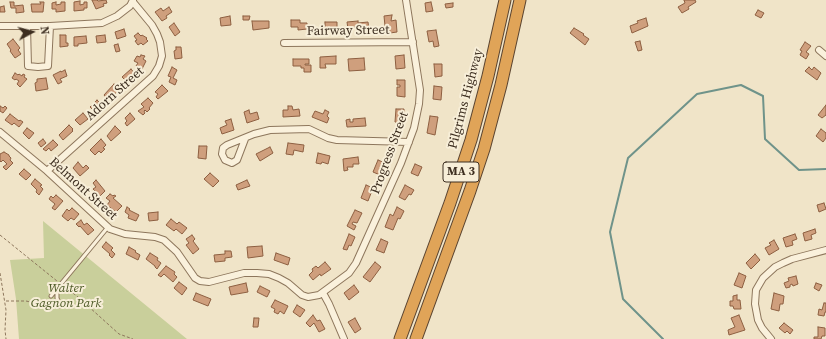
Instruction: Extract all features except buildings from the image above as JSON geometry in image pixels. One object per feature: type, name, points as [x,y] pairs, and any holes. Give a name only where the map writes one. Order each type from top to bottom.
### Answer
[{"type":"highway","name":"Pilgrims Highway","points":[[400,339],[450,203],[471,140],[490,70],[505,0]]},
{"type":"highway","name":"MA 3","points":[[416,339],[484,149],[503,79],[520,0]]},
{"type":"street","name":"Progress Street","points":[[323,293],[349,273],[356,263],[395,177],[414,128],[420,90],[406,0]]},
{"type":"street","points":[[0,26],[50,26],[102,23],[125,11],[133,1]]},
{"type":"street","name":"Adorn Street","points":[[47,171],[153,76],[159,66],[162,56],[157,34],[152,25],[133,1]]},
{"type":"street","points":[[27,26],[28,66],[38,67],[48,66],[50,26]]},
{"type":"street","name":"Fairway Street","points":[[284,43],[413,42]]},
{"type":"street","points":[[819,50],[826,56]]},
{"type":"street","points":[[245,139],[254,134],[270,130],[309,129],[328,138],[337,140],[409,142]]},
{"type":"street","name":"Belmont Street","points":[[0,132],[47,171],[108,227],[116,232],[155,237],[164,240],[177,252],[195,278],[200,281],[209,282],[244,273],[269,274],[288,283],[302,295],[308,297],[323,293]]},
{"type":"street","points":[[771,339],[762,328],[758,320],[755,304],[756,290],[763,278],[775,267],[792,259],[826,250]]},
{"type":"street","points":[[323,293],[344,339]]},
{"type":"lane","points":[[51,296],[108,227]]},
{"type":"lane","points":[[57,290],[57,298],[60,306]]},
{"type":"path","points":[[0,235],[83,301],[119,334],[133,339]]},
{"type":"path","points":[[0,273],[5,301],[6,339]]},
{"type":"path","points":[[5,301],[26,301],[35,303]]},
{"type":"green space","name":"Walter Gagnon Park","points":[[43,221],[187,339],[19,339],[16,299],[10,260],[44,258]]},
{"type":"waterway","points":[[663,339],[623,299],[610,232],[628,158],[697,94],[741,85],[763,96],[765,139],[799,170],[826,169]]}]
